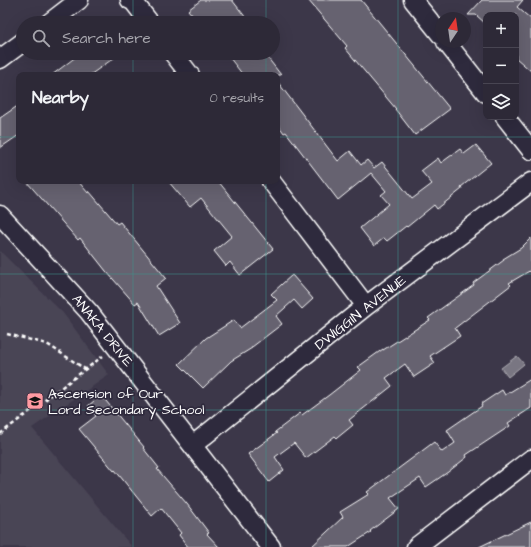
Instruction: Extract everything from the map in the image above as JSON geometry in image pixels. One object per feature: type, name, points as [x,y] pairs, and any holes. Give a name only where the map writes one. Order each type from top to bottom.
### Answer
[{"type":"street","points":[[57,16],[79,0]]},
{"type":"street","points":[[130,0],[133,1],[145,16]]},
{"type":"street","points":[[414,0],[435,27]]},
{"type":"street","points":[[0,59],[16,47]]},
{"type":"street","points":[[451,48],[483,89]]},
{"type":"street","points":[[178,60],[188,72]]},
{"type":"street","points":[[507,120],[531,150]]},
{"type":"street","name":"DWIGGIN AVENUE","points":[[193,445],[366,306],[531,182]]},
{"type":"street","points":[[273,184],[366,306]]},
{"type":"street","name":"ANAKA DRIVE","points":[[0,215],[71,290],[89,312],[271,547]]},
{"type":"street","points":[[416,547],[531,459]]},
{"type":"path","points":[[7,334],[47,344],[85,369]]},
{"type":"path","points":[[0,434],[116,346]]},
{"type":"shaded area","name":"Ascension of Our Lord Secondary School","points":[[0,251],[63,313],[109,375],[32,428],[132,547],[0,547]]},
{"type":"shaded area","points":[[517,356],[524,364],[508,377],[501,368]]},
{"type":"building","points":[[201,0],[232,0],[245,16],[193,16],[188,10]]},
{"type":"building","points":[[308,0],[361,0],[450,109],[415,135],[396,109],[345,48],[347,46]]},
{"type":"building","points":[[482,0],[523,0],[517,7],[531,19],[531,71],[519,61],[519,12],[483,12],[483,21],[476,15],[471,15],[471,12]]},
{"type":"building","points":[[72,60],[111,60],[94,72],[56,72]]},
{"type":"building","points":[[231,60],[269,60],[279,72],[241,72]]},
{"type":"building","points":[[280,85],[338,161],[350,151],[361,165],[367,160],[374,168],[382,162],[412,199],[432,184],[421,171],[438,158],[441,163],[460,149],[464,154],[476,145],[491,163],[437,209],[434,205],[387,241],[384,238],[374,246],[360,228],[389,204],[381,195],[386,191],[371,173],[338,200],[286,132],[284,133],[280,127]]},
{"type":"building","points":[[16,107],[16,137],[0,148],[0,118]]},
{"type":"building","points":[[29,184],[80,184],[88,193],[89,191],[117,224],[120,222],[166,278],[156,286],[180,323],[159,336],[138,302],[135,304],[80,238],[78,240]]},
{"type":"building","points":[[171,184],[220,184],[273,249],[240,275],[230,262],[226,266],[214,251],[232,236],[201,198],[190,207]]},
{"type":"building","points":[[531,238],[531,270],[509,283],[511,285],[455,328],[460,336],[430,356],[435,363],[414,377],[405,364],[386,378],[392,386],[349,420],[353,425],[337,438],[335,436],[306,458],[294,443],[275,457],[284,470],[269,482],[248,454],[277,433],[275,432],[300,413],[302,415],[361,370],[358,367],[383,349],[430,320],[428,318],[474,285],[473,283],[504,260],[503,259],[521,248]]},
{"type":"building","points":[[292,275],[313,299],[302,309],[294,300],[276,316],[282,324],[252,348],[231,361],[203,388],[179,364],[206,338],[234,320],[240,328],[277,300],[271,294]]},
{"type":"building","points":[[531,379],[531,408],[508,423],[510,426],[466,455],[467,457],[426,487],[420,478],[390,498],[399,509],[370,531],[371,532],[348,547],[311,547],[343,517],[340,512],[369,494],[367,492],[434,442],[442,452],[455,443],[447,430],[482,406],[481,404],[502,390],[505,395]]},
{"type":"building","points":[[101,395],[144,447],[143,448],[159,468],[157,469],[187,504],[209,533],[207,534],[219,547],[188,547],[179,535],[181,533],[161,508],[152,516],[115,470],[114,471],[79,429],[96,416],[88,406]]},
{"type":"building","points":[[531,522],[531,547],[479,547]]},
{"type":"place","name":"Ascension of Our Lord Secondary School","points":[[35,401]]}]
